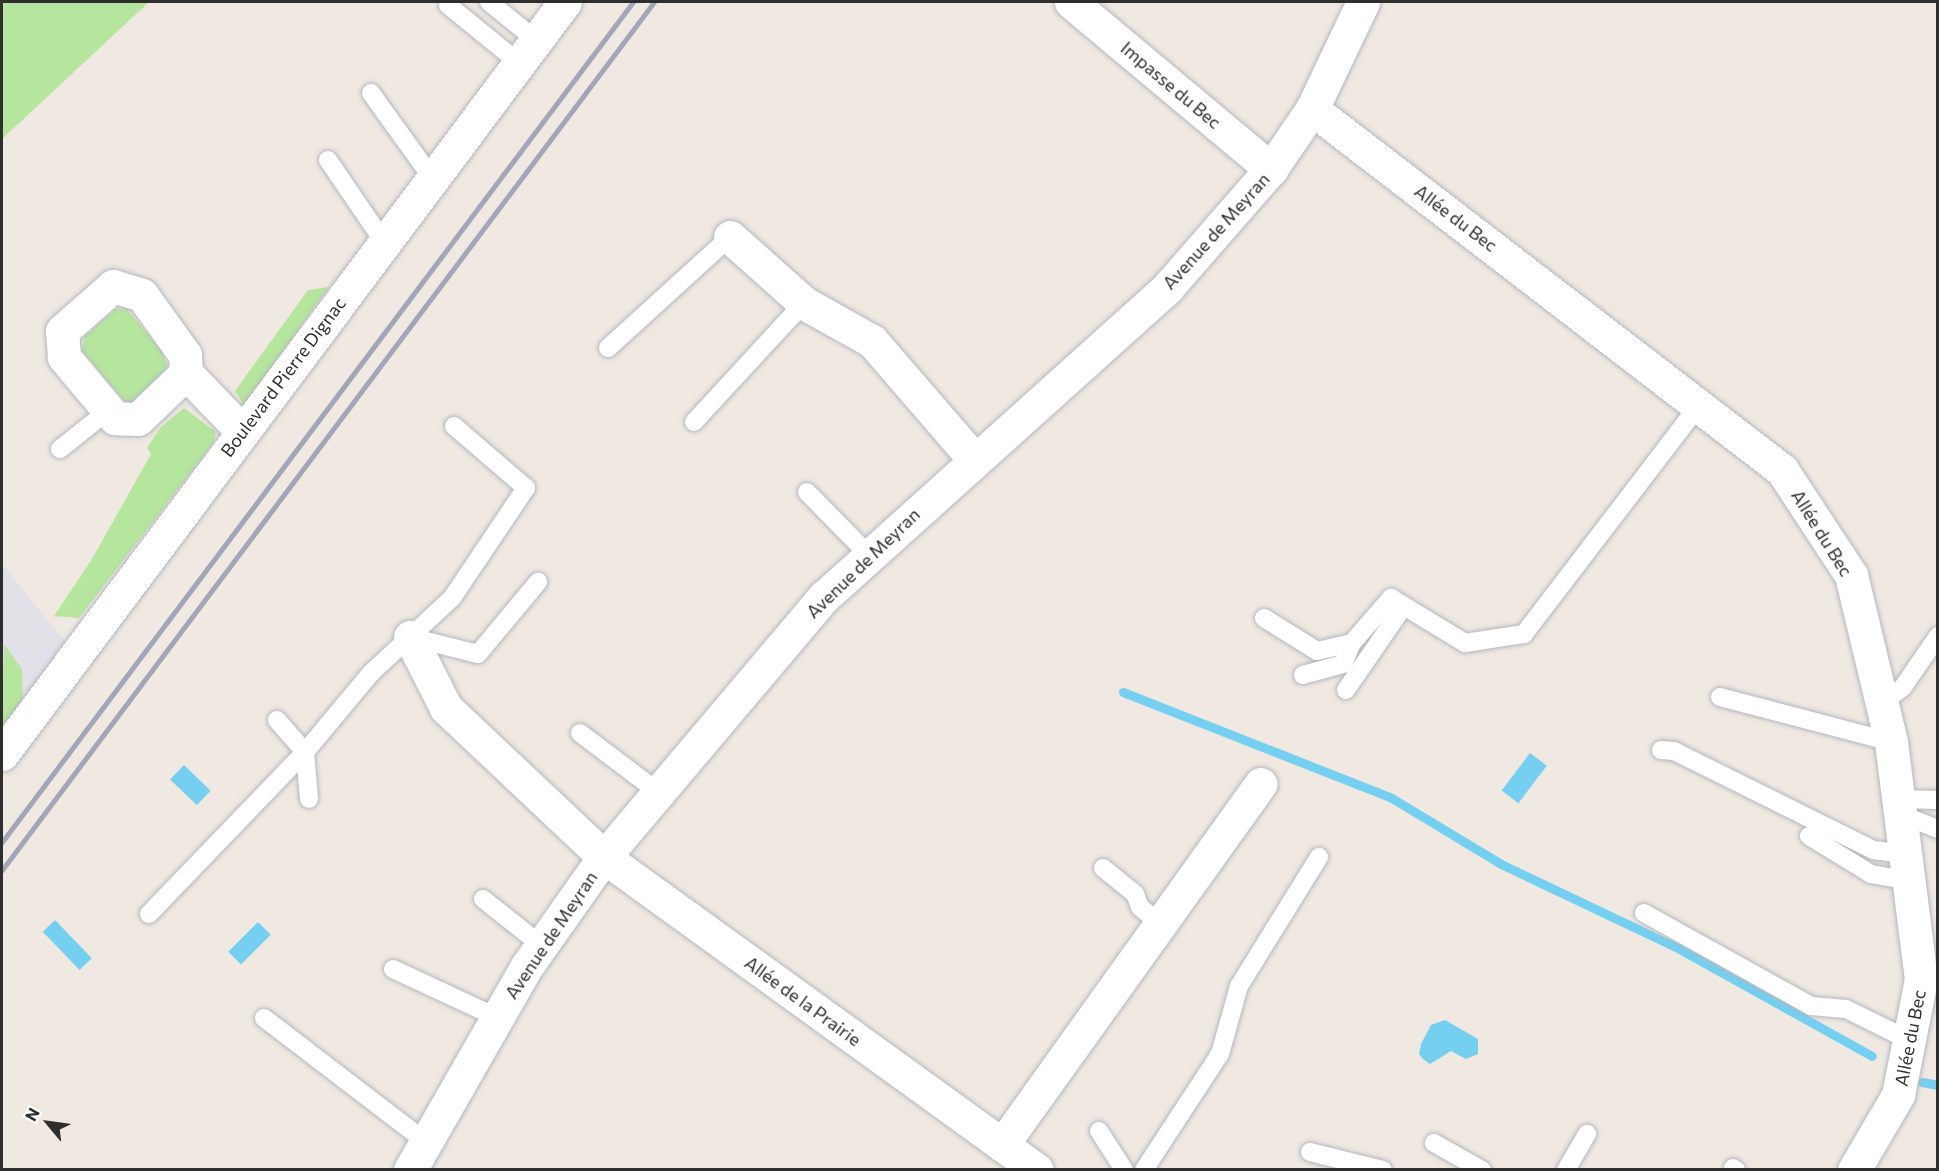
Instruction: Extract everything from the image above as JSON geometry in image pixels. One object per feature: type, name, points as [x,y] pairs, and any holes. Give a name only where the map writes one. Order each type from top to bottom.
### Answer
[{"type":"street","name":"Boulevard Pierre Dignac","points":[[2,754],[565,2]]},
{"type":"street","name":"Impasse du Bec","points":[[1071,2],[1271,170]]},
{"type":"street","name":"Avenue de Meyran","points":[[410,1170],[496,1017],[541,945],[604,857],[800,623],[869,555],[974,459],[1168,287],[1271,170],[1312,109],[1362,2]]},
{"type":"street","name":"Allée du Bec","points":[[1312,109],[1700,404],[1782,470],[1851,575],[1891,742],[1921,979],[1898,1095],[1854,1170]]},
{"type":"street","points":[[730,237],[804,303],[872,341],[974,459]]},
{"type":"street","points":[[186,373],[138,419],[116,418],[64,357],[62,331],[113,286],[142,295],[185,355],[186,373],[242,431]]},
{"type":"street","name":"Allée de la Prairie","points":[[410,637],[446,708],[604,857],[1036,1170]]},
{"type":"street","points":[[1002,1145],[1260,784]]},
{"type":"lane","points":[[489,2],[527,51]]},
{"type":"lane","points":[[448,5],[527,51]]},
{"type":"lane","points":[[370,93],[432,178]]},
{"type":"lane","points":[[328,160],[384,242]]},
{"type":"lane","points":[[608,348],[730,237]]},
{"type":"lane","points":[[694,422],[804,303]]},
{"type":"lane","points":[[1303,675],[1343,664],[1352,644],[1391,598],[1465,643],[1524,634],[1700,404]]},
{"type":"lane","points":[[60,449],[109,410]]},
{"type":"lane","points":[[149,914],[305,752],[371,673],[452,598],[526,488],[454,426]]},
{"type":"lane","points":[[807,492],[869,555]]},
{"type":"lane","points":[[410,637],[478,654],[538,582]]},
{"type":"lane","points":[[1346,690],[1403,607]]},
{"type":"lane","points":[[1264,618],[1317,651],[1352,644]]},
{"type":"lane","points":[[1882,703],[1903,687],[1938,636]]},
{"type":"lane","points":[[1720,697],[1891,742]]},
{"type":"lane","points":[[277,720],[305,752],[309,799]]},
{"type":"lane","points":[[580,733],[658,792]]},
{"type":"lane","points":[[1661,750],[1674,751],[1907,868]]},
{"type":"lane","points":[[1900,807],[1938,800]]},
{"type":"lane","points":[[1900,807],[1938,829]]},
{"type":"lane","points":[[1809,836],[1871,874],[1907,868]]},
{"type":"lane","points":[[1144,1170],[1220,1054],[1239,986],[1319,857]]},
{"type":"lane","points":[[1103,868],[1135,894],[1140,907],[1160,924]]},
{"type":"lane","points":[[483,899],[541,945]]},
{"type":"lane","points":[[1644,913],[1811,1006],[1846,1009],[1909,1040]]},
{"type":"lane","points":[[393,969],[496,1017]]},
{"type":"lane","points":[[264,1018],[425,1141]]},
{"type":"lane","points":[[1099,1131],[1124,1170]]},
{"type":"lane","points":[[1566,1170],[1587,1134]]},
{"type":"lane","points":[[1434,1143],[1482,1170]]},
{"type":"lane","points":[[1310,1152],[1383,1170]]},
{"type":"shaded area","points":[[2,564],[72,650],[2,748]]},
{"type":"green space","points":[[2,2],[149,2],[2,139]]},
{"type":"green space","points":[[329,287],[244,405],[235,391],[308,290]]},
{"type":"green space","points":[[126,308],[162,351],[167,366],[158,386],[130,408],[82,351],[85,336],[116,309]]},
{"type":"green space","points":[[184,408],[216,432],[214,442],[79,618],[54,616],[92,559],[151,454],[147,448],[161,427]]},
{"type":"green space","points":[[4,644],[22,669],[23,704],[2,732]]},
{"type":"water","points":[[1530,753],[1547,766],[1518,803],[1502,791]]},
{"type":"water","points":[[184,765],[211,791],[197,805],[170,779]]},
{"type":"water","points":[[55,920],[92,958],[80,970],[43,932]]},
{"type":"water","points":[[258,922],[271,935],[241,964],[228,952]]},
{"type":"water","points":[[1445,1020],[1478,1039],[1478,1054],[1466,1059],[1451,1051],[1430,1064],[1423,1059],[1419,1054],[1421,1044],[1431,1025]]},
{"type":"waterway","points":[[1123,692],[1390,797],[1501,864],[1676,947],[1872,1056]]},
{"type":"waterway","points":[[1922,1082],[1938,1085]]},
{"type":"railway","points":[[2,842],[633,2]]},
{"type":"railway","points":[[2,870],[654,2]]}]
